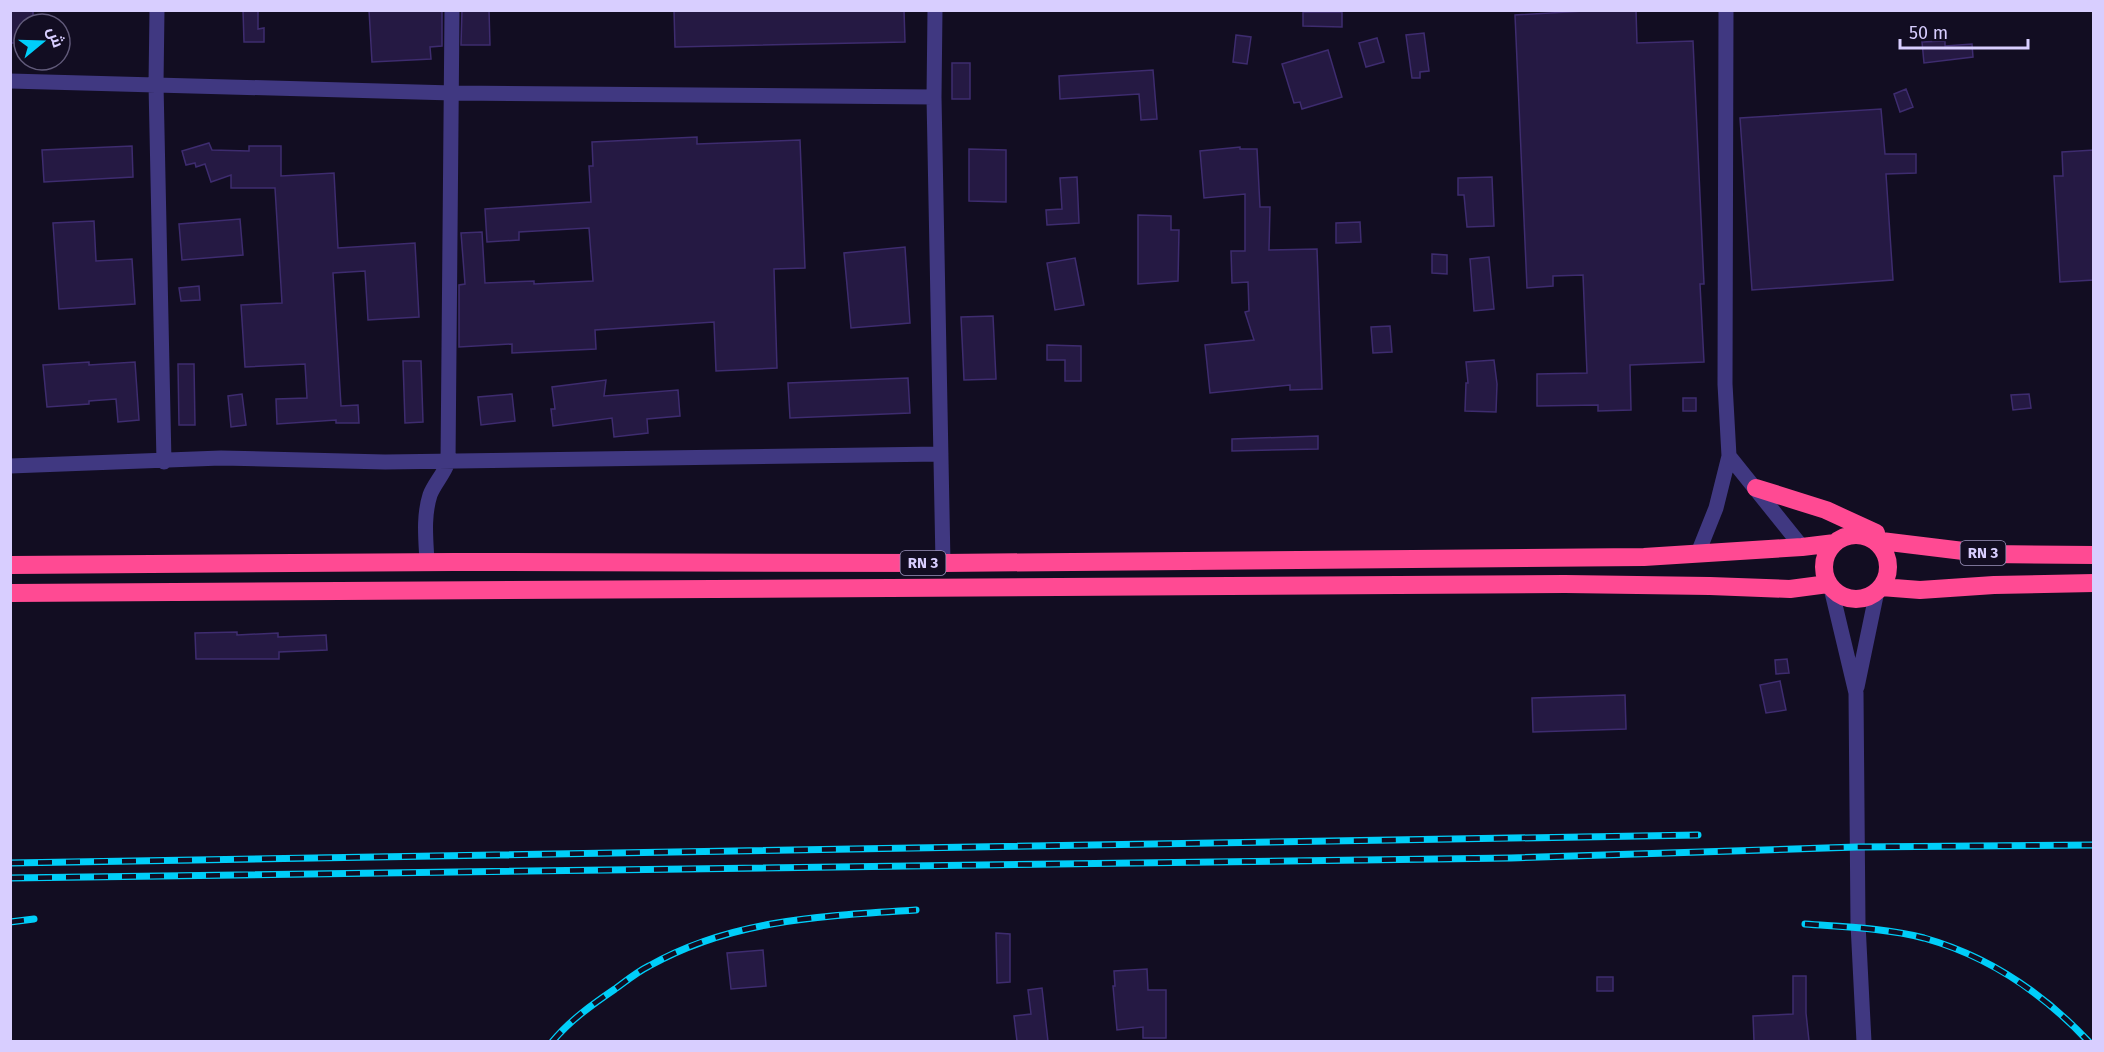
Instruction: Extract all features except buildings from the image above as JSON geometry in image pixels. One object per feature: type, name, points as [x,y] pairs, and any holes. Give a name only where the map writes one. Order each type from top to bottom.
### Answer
[{"type":"highway","points":[[1756,488],[1826,510],[1900,544]]},
{"type":"highway","points":[[1853,535],[1873,540],[1886,556],[1888,567],[1886,578],[1879,589],[1866,597],[1854,599],[1841,596],[1830,586],[1825,576],[1825,558],[1835,543],[1843,538],[1853,535]]},
{"type":"highway","name":"RN 3","points":[[1873,540],[1988,554],[2094,555]]},
{"type":"highway","name":"RN 3","points":[[10,565],[427,562],[943,563],[1633,557],[1802,548],[1835,543]]},
{"type":"highway","name":"RN 3","points":[[1879,589],[1920,590],[1994,585],[2094,583]]},
{"type":"highway","name":"RN 3","points":[[10,593],[1553,584],[1790,589],[1830,586]]},
{"type":"street","points":[[157,10],[156,84],[164,462]]},
{"type":"street","points":[[427,562],[426,513],[431,493],[448,462],[452,10]]},
{"type":"street","points":[[935,10],[934,97],[943,563]]},
{"type":"street","points":[[1698,553],[1716,508],[1730,456],[1725,384],[1726,10]]},
{"type":"street","points":[[10,81],[453,93],[934,97]]},
{"type":"street","points":[[10,466],[164,462],[221,458],[282,461],[448,462],[625,457],[940,454]]},
{"type":"street","points":[[1730,456],[1802,548]]},
{"type":"street","points":[[1830,586],[1856,693]]},
{"type":"street","points":[[1864,1041],[1858,924],[1856,693],[1879,589]]},
{"type":"railway","points":[[10,863],[1698,835]]},
{"type":"railway","points":[[10,878],[1511,858],[1857,847],[2094,845]]},
{"type":"railway","points":[[552,1042],[582,1013],[640,971],[681,950],[713,938],[746,929],[813,918],[916,910]]},
{"type":"railway","points":[[10,922],[34,919]]},
{"type":"railway","points":[[1805,924],[1894,932],[1924,938],[1970,955],[2014,979],[2034,993],[2072,1024],[2089,1042]]}]
